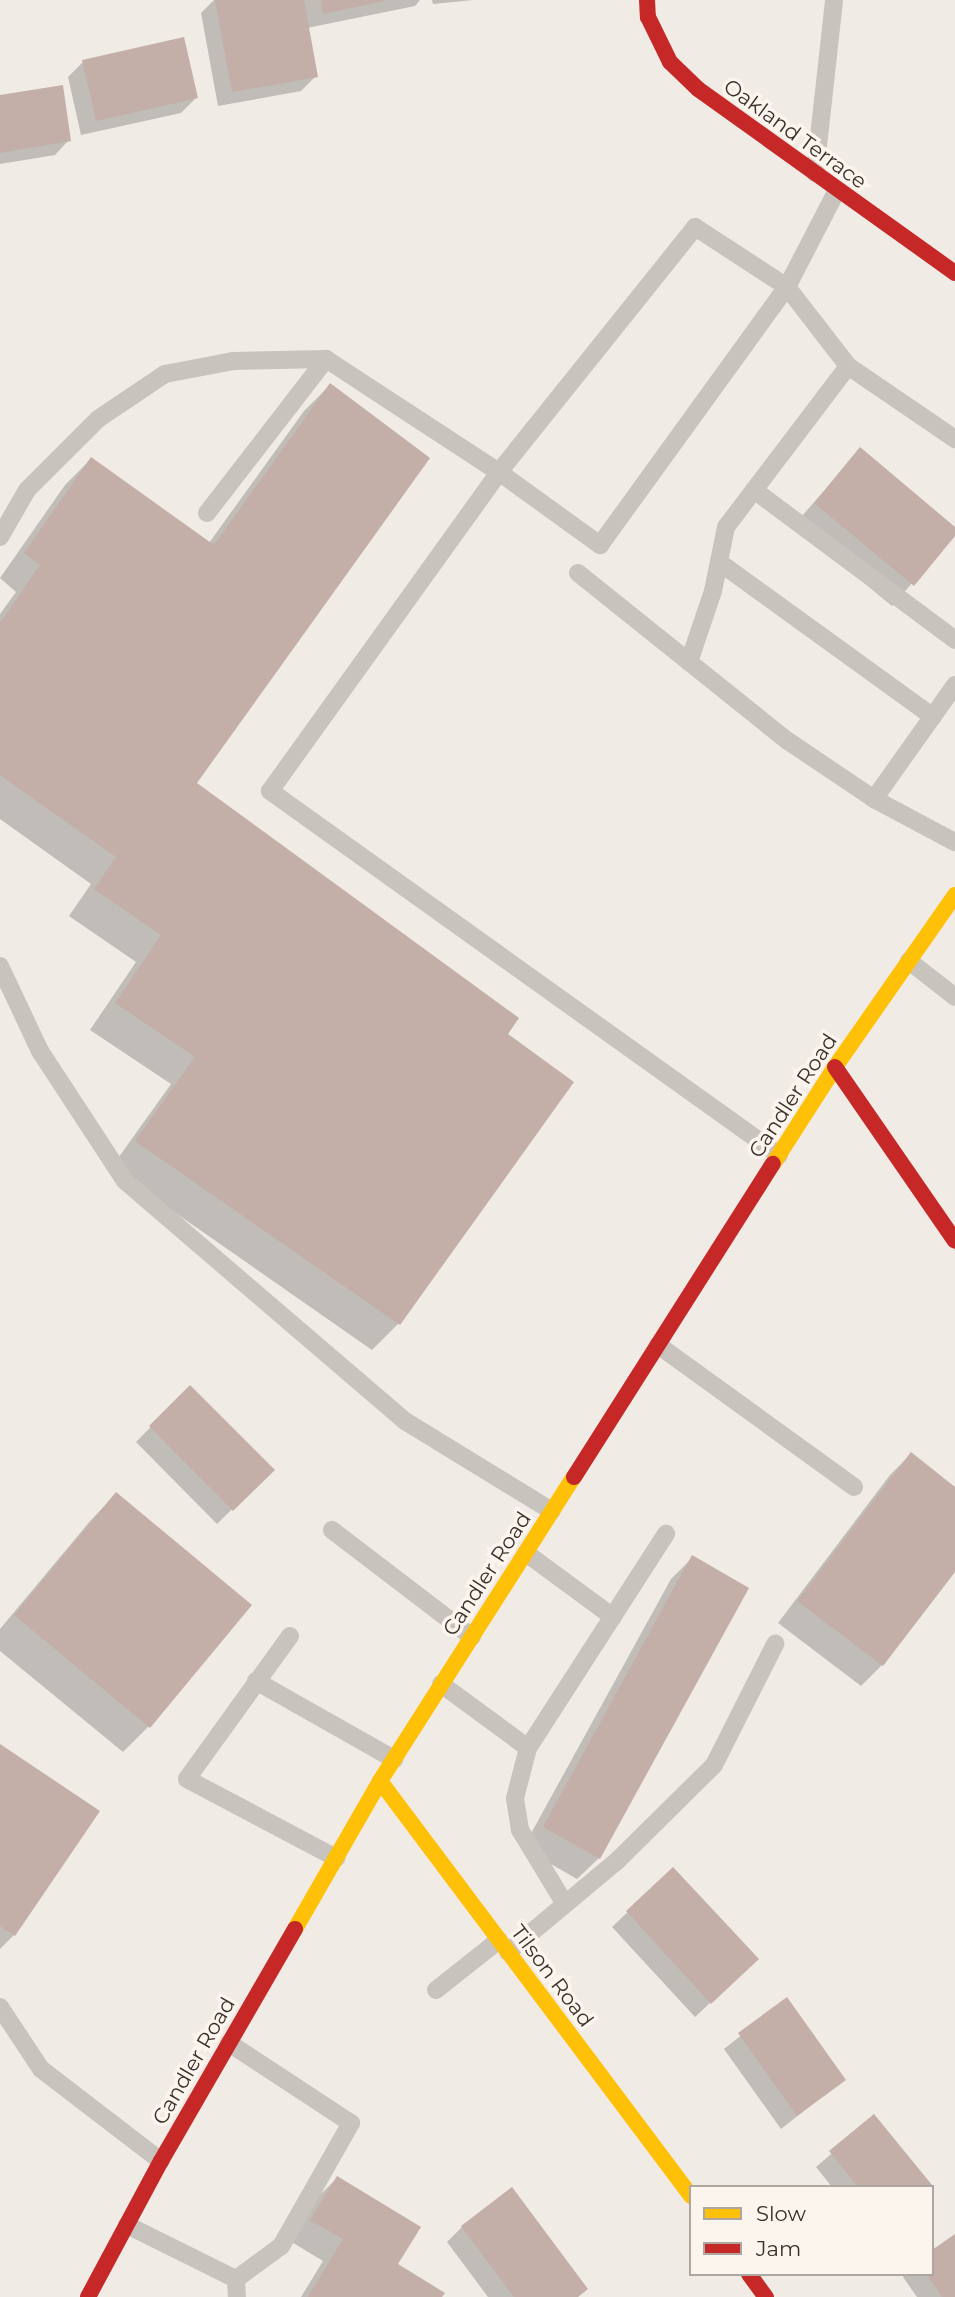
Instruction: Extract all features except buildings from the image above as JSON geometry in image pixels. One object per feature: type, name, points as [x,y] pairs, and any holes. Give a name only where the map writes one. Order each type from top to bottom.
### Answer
[{"type":"main road","name":"Oakland Terrace","points":[[647,0],[648,17],[670,62],[698,89],[955,273]]},
{"type":"main road","name":"Candler Road","points":[[88,2297],[161,2161],[380,1781],[835,1067],[955,895]]},
{"type":"main road","points":[[835,1067],[948,1214],[955,1241]]},
{"type":"main road","name":"Tilson Road","points":[[380,1781],[689,2193]]},
{"type":"main road","points":[[750,2276],[766,2297]]},
{"type":"lane","points":[[814,173],[834,0]]},
{"type":"lane","points":[[0,537],[27,490],[98,419],[165,374],[233,360],[327,359],[499,472],[600,545],[787,287],[837,190]]},
{"type":"lane","points":[[779,1155],[270,791],[499,472],[695,227],[787,287],[848,366],[955,439]]},
{"type":"lane","points":[[207,513],[327,359]]},
{"type":"lane","points":[[689,662],[713,591],[726,527],[848,366]]},
{"type":"lane","points":[[754,490],[955,640]]},
{"type":"lane","points":[[719,562],[933,717]]},
{"type":"lane","points":[[578,573],[788,741],[874,799],[955,842]]},
{"type":"lane","points":[[874,799],[955,685]]},
{"type":"lane","points":[[909,961],[955,997]]},
{"type":"lane","points":[[0,966],[40,1051],[125,1181],[405,1421],[552,1511]]},
{"type":"lane","points":[[658,1345],[854,1487]]},
{"type":"lane","points":[[332,1530],[472,1637]]},
{"type":"lane","points":[[565,1905],[520,1830],[515,1798],[528,1748],[666,1534]]},
{"type":"lane","points":[[526,1553],[613,1617]]},
{"type":"lane","points":[[290,1636],[187,1779],[336,1858]]},
{"type":"lane","points":[[436,1990],[565,1905],[618,1860],[714,1765],[775,1644]]},
{"type":"lane","points":[[256,1681],[394,1759]]},
{"type":"lane","points":[[441,1684],[528,1748]]},
{"type":"lane","points":[[0,2007],[41,2069],[161,2161]]},
{"type":"lane","points":[[229,2043],[351,2123],[281,2246],[236,2279]]},
{"type":"lane","points":[[127,2225],[236,2279]]},
{"type":"lane","points":[[236,2279],[237,2297]]},
{"type":"traffic: slow","points":[[773,1164],[835,1067],[955,895]]},
{"type":"traffic: slow","points":[[295,1929],[380,1781],[574,1477]]},
{"type":"traffic: slow","points":[[380,1781],[689,2193]]},
{"type":"traffic: jam","points":[[647,0],[648,17],[670,62],[698,89],[955,273]]},
{"type":"traffic: jam","points":[[835,1067],[955,1241]]},
{"type":"traffic: jam","points":[[574,1477],[773,1164]]},
{"type":"traffic: jam","points":[[88,2297],[161,2161],[295,1929]]},
{"type":"traffic: jam","points":[[750,2276],[766,2297]]}]
